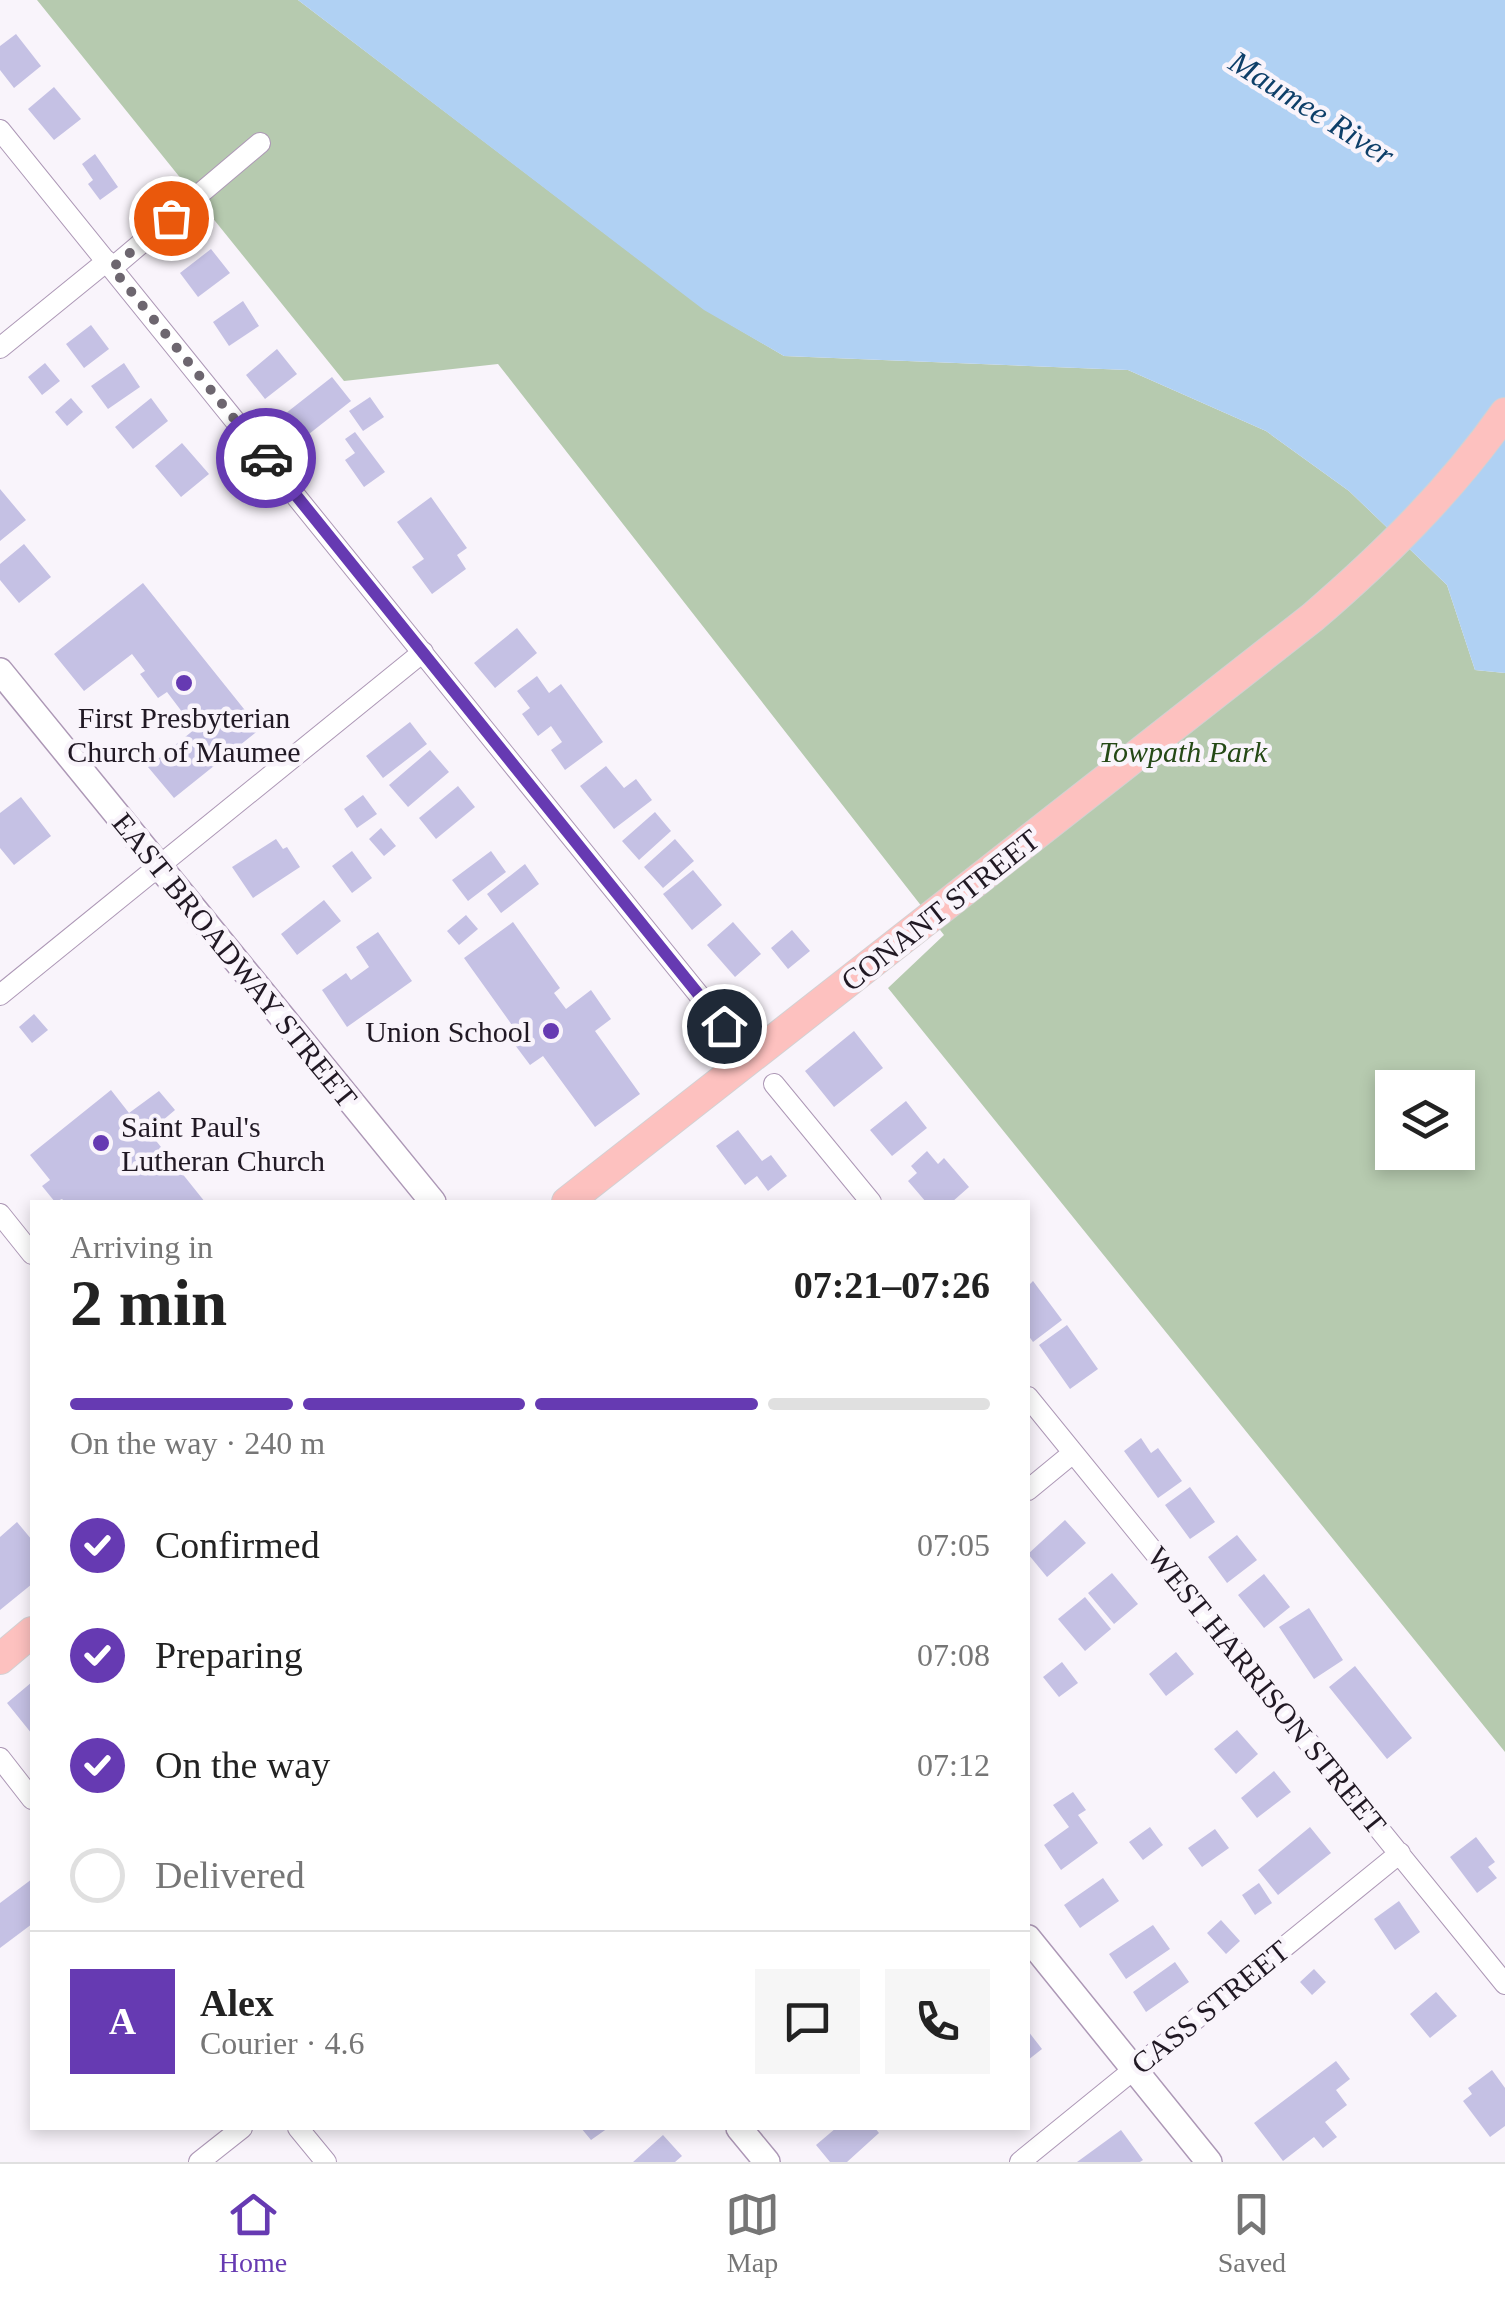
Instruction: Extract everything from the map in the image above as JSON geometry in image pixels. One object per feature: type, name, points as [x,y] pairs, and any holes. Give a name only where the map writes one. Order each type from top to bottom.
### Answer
[{"type":"main road","name":"CONANT STREET","points":[[569,1200],[1314,617],[1424,514],[1505,413]]},
{"type":"main road","points":[[0,1659],[30,1634]]},
{"type":"street","points":[[0,130],[724,1026]]},
{"type":"street","points":[[0,348],[260,144]]},
{"type":"street","points":[[0,995],[423,652]]},
{"type":"street","name":"EAST BROADWAY STREET","points":[[0,671],[430,1200]]},
{"type":"street","points":[[774,1084],[869,1200]]},
{"type":"street","points":[[0,1214],[30,1252]]},
{"type":"street","name":"WEST HARRISON STREET","points":[[1030,1399],[1505,1984]]},
{"type":"street","points":[[1030,1488],[1073,1453]]},
{"type":"street","points":[[0,1758],[30,1796]]},
{"type":"street","name":"CASS STREET","points":[[1020,2162],[1400,1853]]},
{"type":"street","points":[[1030,1940],[1209,2162]]},
{"type":"street","points":[[199,2162],[239,2130]]},
{"type":"street","points":[[300,2130],[326,2162]]},
{"type":"street","points":[[740,2130],[766,2162]]},
{"type":"green space","name":"Towpath Park","points":[[37,0],[298,0],[704,309],[784,356],[1128,370],[1266,431],[1349,491],[1447,585],[1475,670],[1505,673],[1505,1752],[888,988],[944,935],[498,364],[344,381]]},
{"type":"water","name":"Maumee River","points":[[298,0],[1505,0],[1505,673],[1475,670],[1447,585],[1349,491],[1266,431],[1128,370],[784,356],[704,310]]},
{"type":"building","points":[[16,34],[41,66],[14,88],[0,70],[0,46]]},
{"type":"building","points":[[54,87],[81,119],[54,140],[28,109]]},
{"type":"building","points":[[95,154],[118,187],[100,200],[88,184],[93,180],[82,164]]},
{"type":"building","points":[[211,249],[230,273],[198,297],[180,273]]},
{"type":"building","points":[[243,301],[259,326],[229,346],[213,322]]},
{"type":"building","points":[[91,325],[109,349],[84,368],[66,344]]},
{"type":"building","points":[[277,349],[297,374],[265,399],[246,375]]},
{"type":"building","points":[[45,363],[60,381],[42,395],[28,377]]},
{"type":"building","points":[[124,363],[140,387],[108,409],[91,386]]},
{"type":"building","points":[[332,377],[351,401],[300,441],[281,417]]},
{"type":"building","points":[[370,397],[384,417],[363,431],[349,411]]},
{"type":"building","points":[[71,398],[83,412],[67,426],[55,412]]},
{"type":"building","points":[[151,398],[168,421],[133,449],[115,427]]},
{"type":"building","points":[[355,432],[385,472],[364,487],[345,460],[355,453],[345,439]]},
{"type":"building","points":[[182,443],[209,474],[181,497],[155,466]]},
{"type":"building","points":[[0,489],[26,520],[0,541]]},
{"type":"building","points":[[431,497],[467,548],[457,555],[466,569],[432,594],[412,567],[424,559],[397,522]]},
{"type":"building","points":[[24,544],[51,577],[19,603],[0,580],[0,564]]},
{"type":"building","name":"First Presbyterian Church of Maumee","points":[[143,583],[260,729],[174,798],[148,767],[195,729],[167,692],[158,698],[140,674],[145,671],[132,654],[84,691],[54,654]]},
{"type":"building","points":[[517,628],[537,653],[495,688],[474,663]]},
{"type":"building","points":[[537,676],[549,693],[561,684],[603,742],[565,770],[551,750],[562,742],[551,726],[538,736],[522,714],[530,708],[517,691]]},
{"type":"building","points":[[410,722],[427,744],[383,778],[366,756]]},
{"type":"building","points":[[430,750],[449,772],[408,807],[389,785]]},
{"type":"building","points":[[606,766],[624,788],[636,779],[652,800],[614,829],[580,786]]},
{"type":"building","points":[[458,786],[475,807],[436,839],[419,818]]},
{"type":"building","points":[[363,795],[377,814],[357,828],[344,809]]},
{"type":"building","points":[[21,797],[51,836],[14,865],[0,848],[0,813]]},
{"type":"building","points":[[655,812],[671,831],[639,860],[622,841]]},
{"type":"building","points":[[381,828],[396,846],[384,856],[369,839]]},
{"type":"building","points":[[276,839],[283,849],[287,847],[300,867],[253,898],[232,867]]},
{"type":"building","points":[[675,839],[694,861],[663,888],[644,867]]},
{"type":"building","points":[[352,851],[372,878],[352,893],[332,866]]},
{"type":"building","points":[[491,851],[506,872],[468,901],[452,880]]},
{"type":"building","points":[[525,864],[539,884],[501,913],[487,894]]},
{"type":"building","points":[[693,870],[722,905],[692,930],[663,894]]},
{"type":"building","points":[[324,900],[341,921],[297,955],[281,934]]},
{"type":"building","points":[[466,915],[478,929],[459,945],[447,931]]},
{"type":"building","points":[[513,922],[560,988],[554,993],[566,1009],[591,990],[611,1019],[595,1031],[640,1094],[595,1127],[543,1056],[530,1065],[509,1037],[517,1032],[464,958]]},
{"type":"building","points":[[733,922],[761,954],[735,977],[707,945]]},
{"type":"building","points":[[792,930],[810,951],[788,969],[771,948]]},
{"type":"building","points":[[378,932],[412,981],[347,1027],[322,990],[346,973],[351,980],[369,967],[356,947]]},
{"type":"building","points":[[34,1014],[48,1030],[32,1043],[19,1027]]},
{"type":"building","points":[[854,1031],[883,1068],[834,1107],[805,1071]]},
{"type":"building","name":"Saint Paul's Lutheran Church","points":[[111,1090],[129,1113],[159,1091],[175,1110],[149,1132],[203,1200],[53,1200],[42,1186],[50,1180],[30,1155]]},
{"type":"building","points":[[906,1101],[927,1128],[892,1156],[870,1130]]},
{"type":"building","points":[[738,1130],[762,1161],[771,1155],[787,1176],[768,1191],[757,1176],[745,1185],[716,1146]]},
{"type":"building","points":[[927,1151],[938,1164],[944,1158],[969,1187],[954,1200],[924,1200],[908,1181],[917,1173],[911,1166]]},
{"type":"building","points":[[1033,1281],[1062,1320],[1033,1342],[1030,1338]]},
{"type":"building","points":[[1067,1325],[1098,1369],[1070,1389],[1039,1345]]},
{"type":"building","points":[[1141,1438],[1151,1453],[1158,1448],[1182,1481],[1158,1498],[1124,1451]]},
{"type":"building","points":[[1190,1487],[1215,1522],[1190,1539],[1165,1505]]},
{"type":"building","points":[[1065,1520],[1086,1543],[1047,1577],[1030,1552]]},
{"type":"building","points":[[17,1522],[30,1538],[30,1586],[0,1610],[0,1537]]},
{"type":"building","points":[[1237,1535],[1257,1560],[1227,1583],[1208,1557]]},
{"type":"building","points":[[1112,1573],[1138,1604],[1114,1624],[1088,1593]]},
{"type":"building","points":[[1264,1574],[1290,1607],[1264,1628],[1238,1595]]},
{"type":"building","points":[[1085,1597],[1111,1629],[1085,1651],[1058,1619]]},
{"type":"building","points":[[1309,1608],[1343,1660],[1314,1679],[1279,1627]]},
{"type":"building","points":[[1176,1652],[1194,1674],[1166,1696],[1149,1674]]},
{"type":"building","points":[[1062,1662],[1078,1683],[1059,1697],[1043,1677]]},
{"type":"building","points":[[1355,1666],[1412,1738],[1387,1759],[1329,1687]]},
{"type":"building","points":[[30,1684],[30,1732],[7,1703]]},
{"type":"building","points":[[1237,1730],[1258,1754],[1236,1774],[1214,1749]]},
{"type":"building","points":[[1274,1771],[1291,1792],[1257,1818],[1241,1798]]},
{"type":"building","points":[[1073,1792],[1086,1810],[1078,1815],[1098,1843],[1061,1870],[1044,1845],[1069,1827],[1053,1805]]},
{"type":"building","points":[[1150,1827],[1163,1845],[1143,1860],[1129,1842]]},
{"type":"building","points":[[1310,1827],[1331,1853],[1278,1895],[1258,1870]]},
{"type":"building","points":[[1215,1829],[1229,1848],[1202,1867],[1188,1848]]},
{"type":"building","points":[[1476,1837],[1495,1862],[1488,1867],[1497,1878],[1477,1893],[1450,1857]]},
{"type":"building","points":[[1103,1878],[1119,1901],[1080,1928],[1064,1905]]},
{"type":"building","points":[[30,1880],[30,1926],[0,1948],[0,1903]]},
{"type":"building","points":[[1259,1883],[1272,1903],[1255,1915],[1242,1895]]},
{"type":"building","points":[[1399,1901],[1420,1932],[1395,1950],[1374,1919]]},
{"type":"building","points":[[1221,1920],[1240,1941],[1226,1954],[1207,1933]]},
{"type":"building","points":[[1153,1925],[1170,1949],[1126,1979],[1109,1954]]},
{"type":"building","points":[[1175,1962],[1189,1982],[1146,2012],[1133,1992]]},
{"type":"building","points":[[1314,1969],[1326,1982],[1312,1995],[1300,1982]]},
{"type":"building","points":[[1436,1992],[1457,2016],[1430,2038],[1410,2014]]},
{"type":"building","points":[[1030,2034],[1042,2049],[1030,2058]]},
{"type":"building","points":[[1336,2061],[1350,2079],[1336,2090],[1347,2105],[1325,2122],[1337,2137],[1323,2148],[1314,2137],[1283,2161],[1254,2123]]},
{"type":"building","points":[[1492,2070],[1505,2088],[1505,2126],[1490,2137],[1463,2101],[1472,2094],[1468,2088]]},
{"type":"building","points":[[583,2130],[605,2130],[591,2140]]},
{"type":"building","points":[[834,2130],[879,2133],[847,2162],[830,2162],[816,2145]]},
{"type":"building","points":[[1121,2130],[1143,2160],[1077,2162]]},
{"type":"building","points":[[663,2135],[682,2156],[675,2162],[633,2162]]},
{"type":"way so far","points":[[171,218],[112,268],[266,458]]},
{"type":"place","name":"First Presbyterian Church of Maumee","points":[[184,683]]},
{"type":"place","name":"Union School","points":[[551,1031]]},
{"type":"place","name":"Saint Paul's Lutheran Church","points":[[101,1143]]},
{"type":"route","points":[[266,458],[724,1026]]}]
